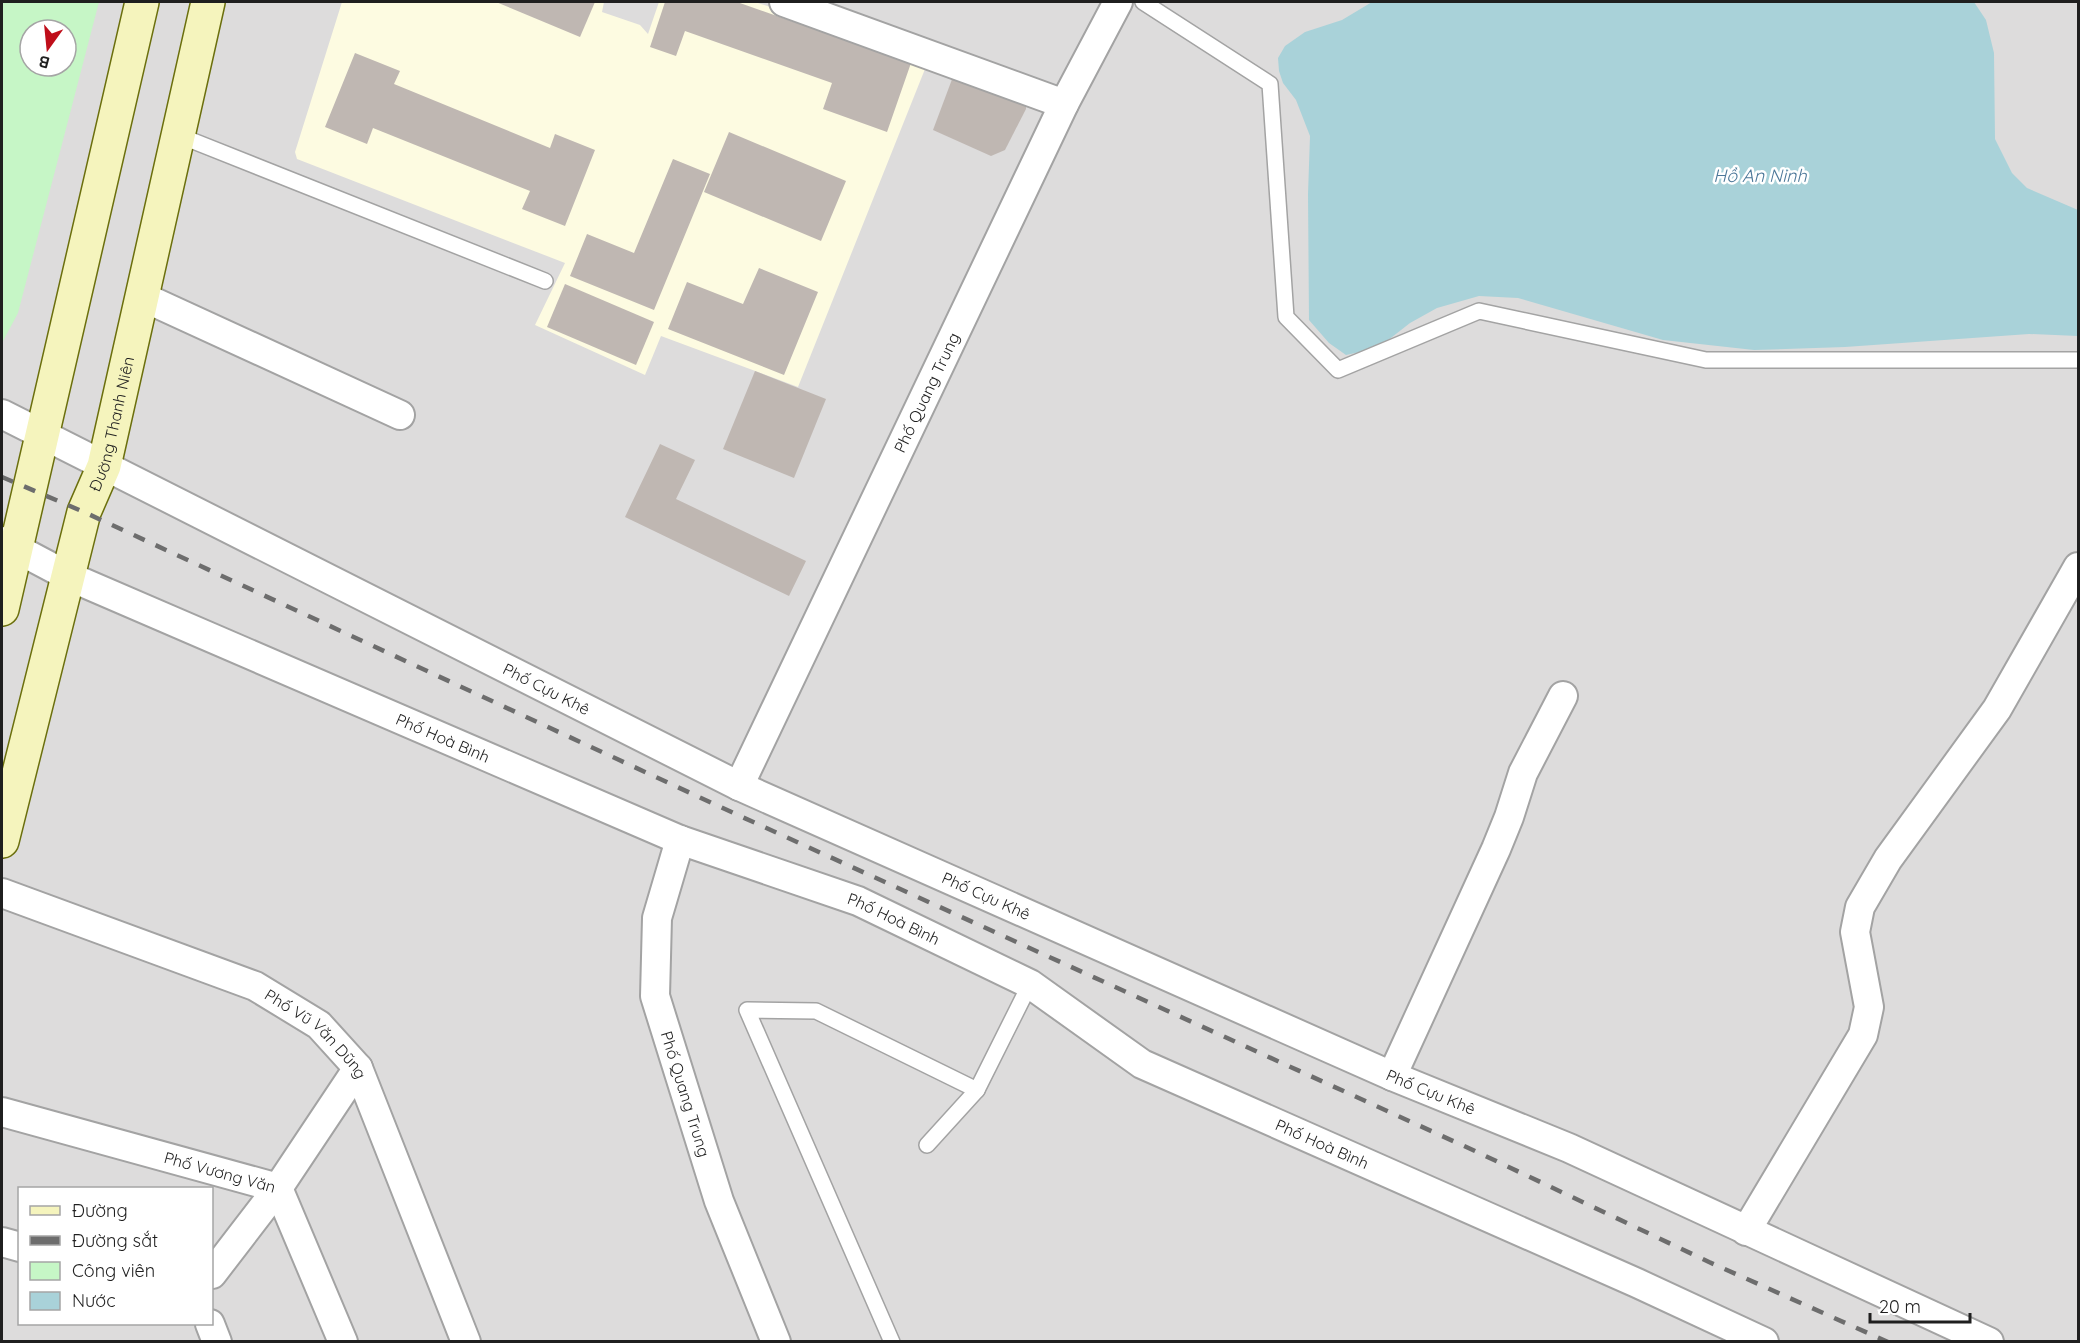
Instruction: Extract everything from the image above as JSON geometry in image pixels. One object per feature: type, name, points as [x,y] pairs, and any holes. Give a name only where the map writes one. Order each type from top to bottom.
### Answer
[{"type":"main road","points":[[2,609],[9,545],[43,434],[142,2]]},
{"type":"main road","name":"Đường Thanh Niên","points":[[2,841],[84,512],[104,465],[208,2]]},
{"type":"street","points":[[784,2],[1064,104]]},
{"type":"street","name":"Phố Quang Trung","points":[[739,786],[1064,104],[1118,2]]},
{"type":"street","points":[[143,297],[400,415]]},
{"type":"street","name":"Phố Cựu Khê","points":[[2,414],[739,786],[1392,1076],[1569,1148],[1989,1341]]},
{"type":"street","name":"Phố Hoà Bình","points":[[9,545],[68,576],[680,840],[858,901],[1030,984],[1142,1064],[1764,1341]]},
{"type":"street","points":[[1746,1231],[1863,1035],[1869,1007],[1855,932],[1860,907],[1888,859],[1997,708],[2079,567]]},
{"type":"street","points":[[1392,1076],[1496,849],[1509,817],[1522,773],[1563,696]]},
{"type":"street","name":"Phố Quang Trung","points":[[680,840],[657,918],[655,996],[719,1201],[776,1341]]},
{"type":"street","name":"Phố Vũ Văn Dũng","points":[[2,893],[255,986],[319,1025],[358,1068],[466,1341]]},
{"type":"street","points":[[213,1273],[278,1188],[358,1068]]},
{"type":"street","name":"Phố Vương Văn","points":[[2,1112],[278,1188],[344,1341]]},
{"type":"street","points":[[2,1242],[18,1246]]},
{"type":"street","points":[[211,1325],[217,1341]]},
{"type":"lane","points":[[1143,2],[1270,84],[1286,317],[1338,370],[1479,311],[1706,360],[2079,360]]},
{"type":"lane","points":[[178,135],[545,280]]},
{"type":"lane","points":[[927,1145],[977,1090],[1030,984]]},
{"type":"lane","points":[[892,1341],[747,1010],[816,1011],[977,1090]]},
{"type":"shaded area","points":[[2,2],[2078,2],[2078,1341],[2,1341]]},
{"type":"shaded area","points":[[342,2],[604,2],[602,12],[640,25],[648,34],[659,2],[755,2],[929,59],[798,387],[661,336],[645,375],[535,325],[565,263],[297,159],[295,152]]},
{"type":"green space","points":[[2,2],[99,2],[18,313],[2,343]]},
{"type":"water","name":"Hồ An Ninh","points":[[1372,2],[1974,2],[1986,20],[1994,53],[1995,139],[2012,173],[2027,188],[2078,210],[2078,336],[2029,334],[1845,347],[1754,350],[1663,340],[1518,298],[1479,296],[1437,308],[1410,323],[1378,348],[1346,355],[1329,343],[1309,320],[1310,136],[1296,100],[1283,83],[1278,58],[1285,46],[1305,32],[1342,20]]},
{"type":"building","points":[[496,2],[595,2],[580,37]]},
{"type":"building","points":[[665,2],[737,2],[911,63],[887,132],[823,109],[832,83],[685,31],[676,56],[650,47]]},
{"type":"building","points":[[355,53],[400,71],[394,84],[550,148],[555,134],[595,150],[565,226],[522,209],[530,191],[373,128],[367,144],[325,127]]},
{"type":"building","points":[[954,74],[1026,103],[1026,109],[1005,150],[991,156],[933,130]]},
{"type":"building","points":[[729,132],[846,181],[821,241],[704,192]]},
{"type":"building","points":[[673,159],[710,174],[654,310],[570,276],[587,234],[634,253]]},
{"type":"building","points":[[759,268],[818,292],[784,375],[668,329],[687,282],[743,304]]},
{"type":"building","points":[[565,284],[654,322],[636,365],[547,327]]},
{"type":"building","points":[[755,371],[826,399],[794,478],[723,449]]},
{"type":"building","points":[[660,444],[695,460],[676,499],[806,561],[789,596],[625,517]]},
{"type":"railway","points":[[2,477],[84,512],[740,816],[1475,1151],[1709,1262],[1888,1342]]}]
